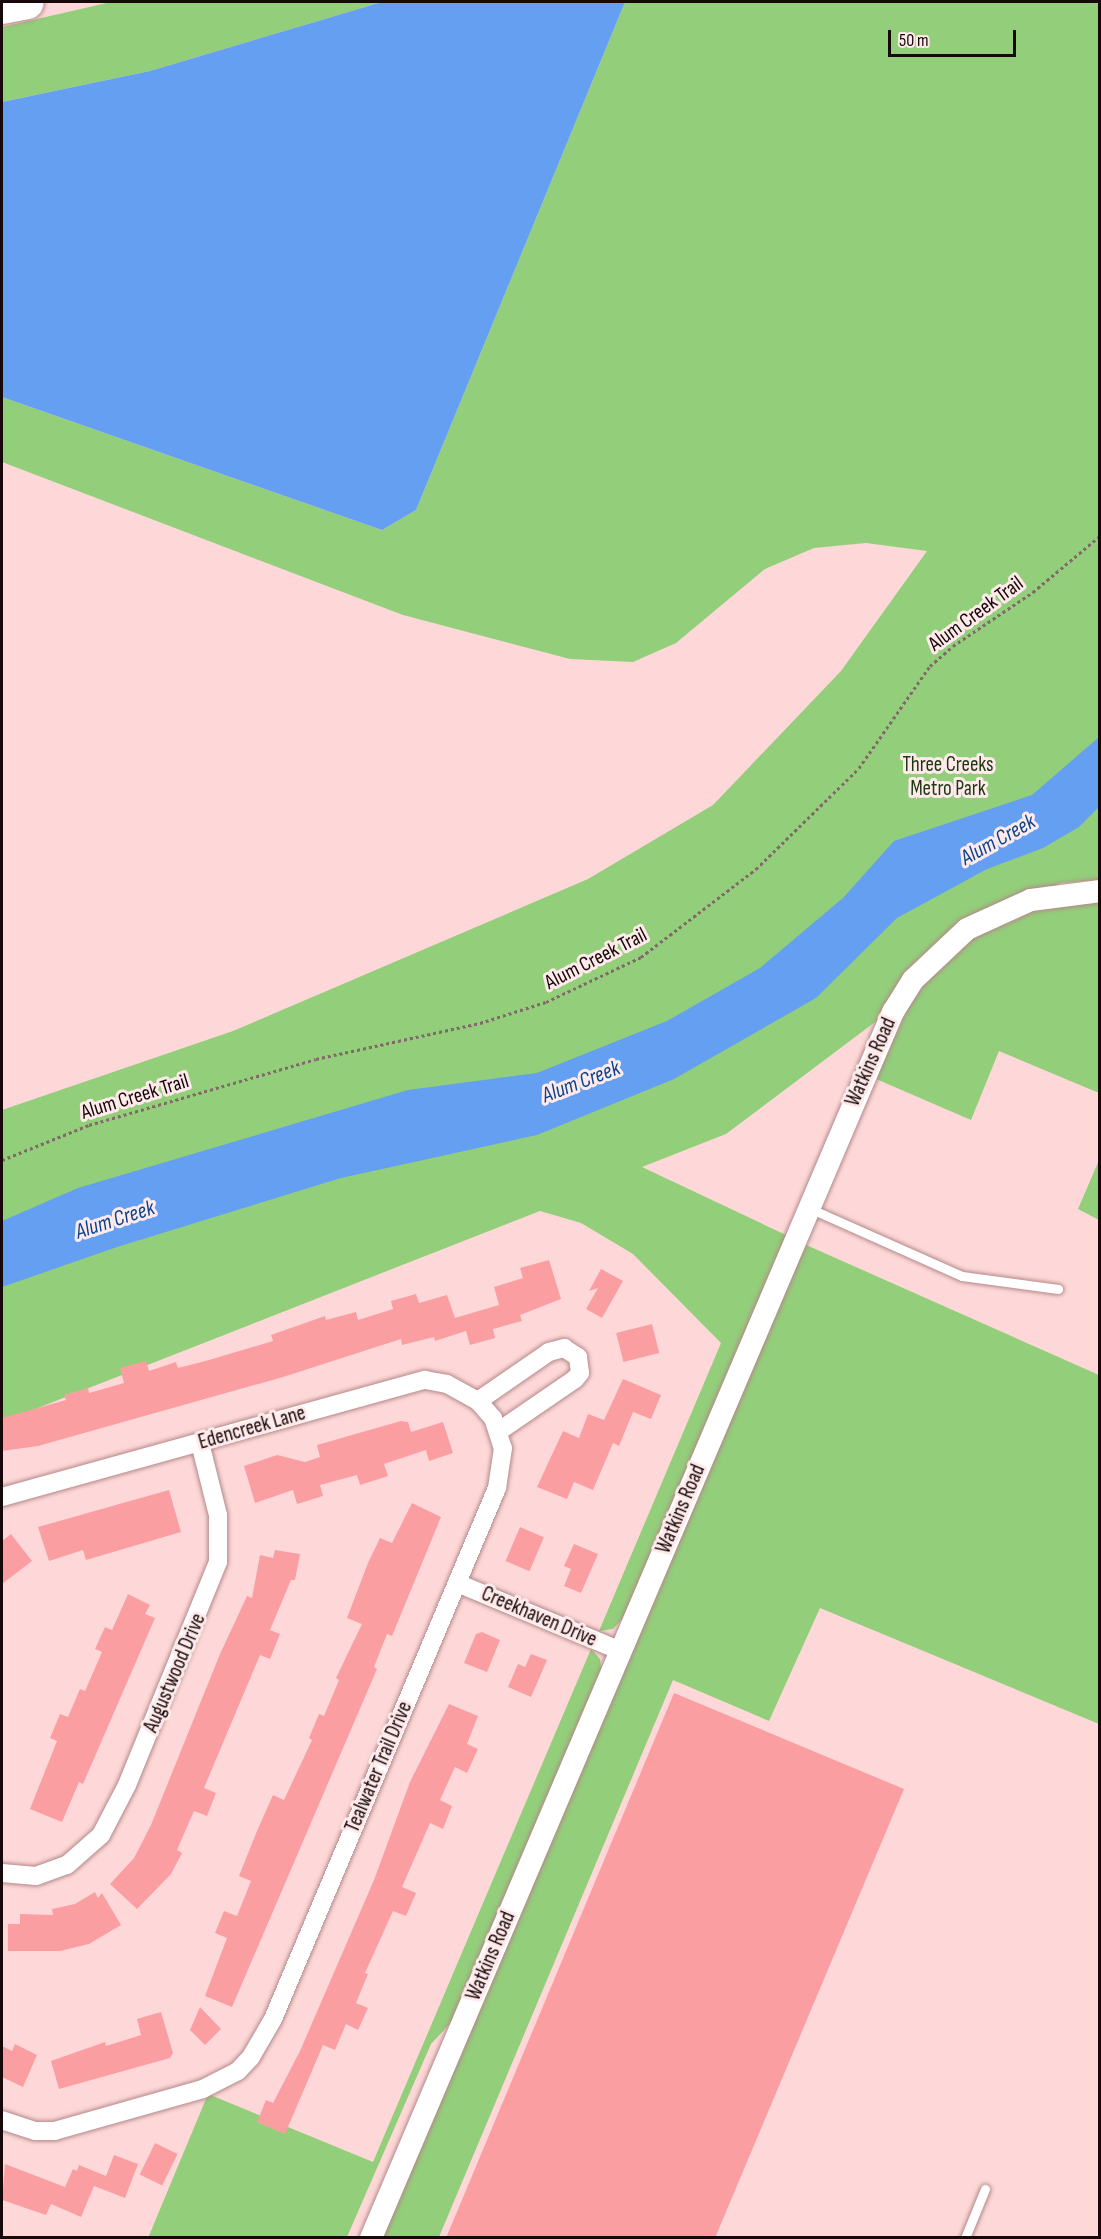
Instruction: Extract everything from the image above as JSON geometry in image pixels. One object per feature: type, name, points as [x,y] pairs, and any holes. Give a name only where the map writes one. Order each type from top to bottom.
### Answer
[{"type":"highway","points":[[2,7],[27,2]]},
{"type":"street","name":"Watkins Road","points":[[371,2238],[893,1012],[913,980],[967,929],[1000,912],[1059,894],[1100,891]]},
{"type":"street","points":[[478,1401],[549,1352],[564,1348],[578,1357],[579,1373],[575,1379],[496,1424]]},
{"type":"street","name":"Edencreek Lane","points":[[2,1497],[425,1380],[447,1384],[478,1401],[496,1424]]},
{"type":"street","name":"Tealwater Trail Drive","points":[[2,2120],[35,2130],[55,2131],[203,2089],[238,2072],[263,2039],[496,1488],[503,1458],[496,1424]]},
{"type":"street","name":"Augustwood Drive","points":[[2,1873],[36,1876],[51,1872],[80,1855],[101,1835],[119,1804],[212,1583],[218,1562],[218,1515],[200,1443]]},
{"type":"street","name":"Creekhaven Drive","points":[[457,1583],[621,1651]]},
{"type":"lane","points":[[809,1208],[963,1276],[1058,1289]]},
{"type":"lane","points":[[965,2238],[986,2189]]},
{"type":"path","name":"Alum Creek Trail","points":[[2,1160],[89,1125],[316,1059],[480,1023],[546,1002],[641,957],[756,869],[859,768],[930,666],[953,646],[1033,592],[1100,536]]},
{"type":"green space","points":[[111,2],[382,2],[150,71],[2,102],[2,27]]},
{"type":"green space","name":"Three Creeks Metro Park","points":[[625,2],[1099,2],[1099,880],[1060,883],[1016,916],[1058,903],[1099,900],[1099,1093],[999,1051],[971,1120],[876,1079],[907,1010],[923,986],[726,1134],[642,1167],[786,1235],[626,1615],[613,1629],[599,1631],[721,1343],[633,1254],[581,1223],[540,1211],[2,1422],[2,1110],[233,1031],[588,879],[713,805],[841,671],[927,551],[866,543],[814,548],[765,569],[676,643],[633,662],[570,659],[403,615],[2,462],[2,397],[382,530],[416,510]]},
{"type":"green space","points":[[1099,1160],[1099,1220],[1078,1209]]},
{"type":"green space","points":[[804,1244],[1099,1375],[1099,1724],[820,1608],[769,1721],[673,1680],[439,2237],[381,2238]]},
{"type":"green space","points":[[591,1649],[600,1659],[602,1674],[459,2014],[431,2044],[347,2237],[148,2238],[208,2094],[373,2162]]},
{"type":"water","points":[[382,2],[625,2],[416,510],[382,530],[2,397],[2,102],[150,71]]},
{"type":"water","name":"Alum Creek","points":[[1099,737],[1099,807],[1079,827],[1043,848],[987,869],[897,918],[816,998],[674,1079],[537,1135],[341,1178],[117,1247],[2,1287],[2,1221],[78,1188],[408,1090],[537,1073],[667,1021],[760,968],[843,898],[894,841],[1032,795]]},
{"type":"building","points":[[549,1260],[561,1299],[520,1315],[522,1321],[493,1329],[495,1338],[470,1345],[466,1331],[435,1341],[434,1337],[402,1345],[401,1339],[283,1377],[38,1446],[2,1451],[2,1418],[66,1400],[64,1395],[88,1388],[89,1393],[124,1383],[120,1368],[146,1361],[149,1371],[176,1362],[178,1368],[273,1341],[271,1335],[325,1316],[326,1320],[356,1312],[358,1320],[393,1309],[391,1301],[416,1294],[419,1303],[447,1295],[455,1318],[499,1305],[494,1287],[523,1278],[520,1268]]},
{"type":"building","points":[[601,1269],[623,1281],[602,1318],[586,1309],[598,1288],[589,1291]]},
{"type":"building","points":[[652,1324],[659,1353],[623,1362],[616,1333]]},
{"type":"building","points":[[623,1379],[661,1395],[651,1419],[633,1412],[619,1446],[613,1443],[593,1490],[574,1482],[567,1499],[537,1487],[563,1431],[579,1438],[588,1414],[604,1420]]},
{"type":"building","points":[[401,1421],[408,1422],[411,1432],[443,1422],[453,1453],[429,1461],[426,1450],[384,1464],[388,1476],[360,1485],[357,1475],[320,1485],[323,1496],[297,1504],[293,1490],[255,1503],[244,1466],[277,1455],[305,1462],[320,1457],[317,1445]]},
{"type":"building","points":[[169,1490],[181,1532],[86,1560],[83,1550],[49,1561],[38,1527]]},
{"type":"building","points":[[412,1503],[441,1517],[392,1636],[387,1634],[374,1667],[377,1669],[232,2007],[205,1996],[227,1938],[215,1933],[224,1911],[237,1916],[251,1881],[239,1876],[257,1831],[273,1795],[284,1800],[312,1740],[309,1738],[319,1714],[324,1716],[339,1680],[336,1678],[362,1624],[347,1618],[368,1563],[380,1538],[392,1543]]},
{"type":"building","points":[[520,1527],[544,1537],[529,1571],[506,1561]]},
{"type":"building","points":[[11,1534],[32,1561],[2,1584],[2,1541]]},
{"type":"building","points":[[574,1544],[598,1554],[581,1593],[564,1586],[571,1569],[564,1566]]},
{"type":"building","points":[[275,1550],[300,1554],[295,1580],[291,1580],[270,1630],[280,1634],[270,1659],[260,1655],[204,1788],[216,1793],[207,1816],[194,1811],[177,1850],[182,1853],[171,1874],[137,1909],[110,1884],[134,1858],[151,1825],[220,1654],[247,1596],[252,1598],[260,1555],[273,1558]]},
{"type":"building","points":[[128,1594],[150,1605],[145,1614],[155,1618],[83,1784],[79,1782],[62,1822],[30,1809],[57,1741],[50,1738],[60,1714],[68,1717],[80,1689],[85,1691],[102,1652],[95,1649],[105,1627],[112,1630]]},
{"type":"building","points":[[482,1632],[500,1640],[487,1672],[464,1663],[476,1634]]},
{"type":"building","points":[[531,1654],[547,1660],[531,1697],[508,1687],[518,1664],[525,1667]]},
{"type":"building","points":[[674,1693],[904,1789],[715,2238],[446,2238]]},
{"type":"building","points":[[449,1704],[478,1716],[467,1744],[478,1749],[467,1773],[455,1767],[440,1800],[452,1806],[443,1829],[430,1823],[402,1887],[416,1893],[406,1916],[393,1911],[365,1973],[368,1974],[356,2003],[368,2008],[358,2030],[346,2024],[335,2050],[323,2045],[285,2134],[257,2122],[266,2100],[273,2103],[300,2051],[374,1880],[410,1782]]},
{"type":"building","points":[[95,1892],[98,1898],[102,1893],[121,1925],[89,1944],[60,1951],[8,1951],[8,1924],[20,1924],[20,1914],[53,1915],[52,1909],[75,1904]]},
{"type":"building","points":[[200,2007],[221,2029],[205,2045],[190,2030]]},
{"type":"building","points":[[161,2012],[173,2053],[170,2058],[59,2089],[51,2061],[105,2042],[106,2046],[141,2035],[137,2019]]},
{"type":"building","points":[[15,2044],[37,2055],[23,2087],[2,2077],[2,2046],[12,2051]]},
{"type":"building","points":[[155,2143],[177,2154],[162,2185],[140,2174]]},
{"type":"building","points":[[114,2155],[138,2164],[125,2198],[94,2186],[81,2217],[51,2204],[46,2215],[2,2200],[5,2164],[65,2187],[73,2169],[77,2171],[79,2165],[106,2176]]}]
